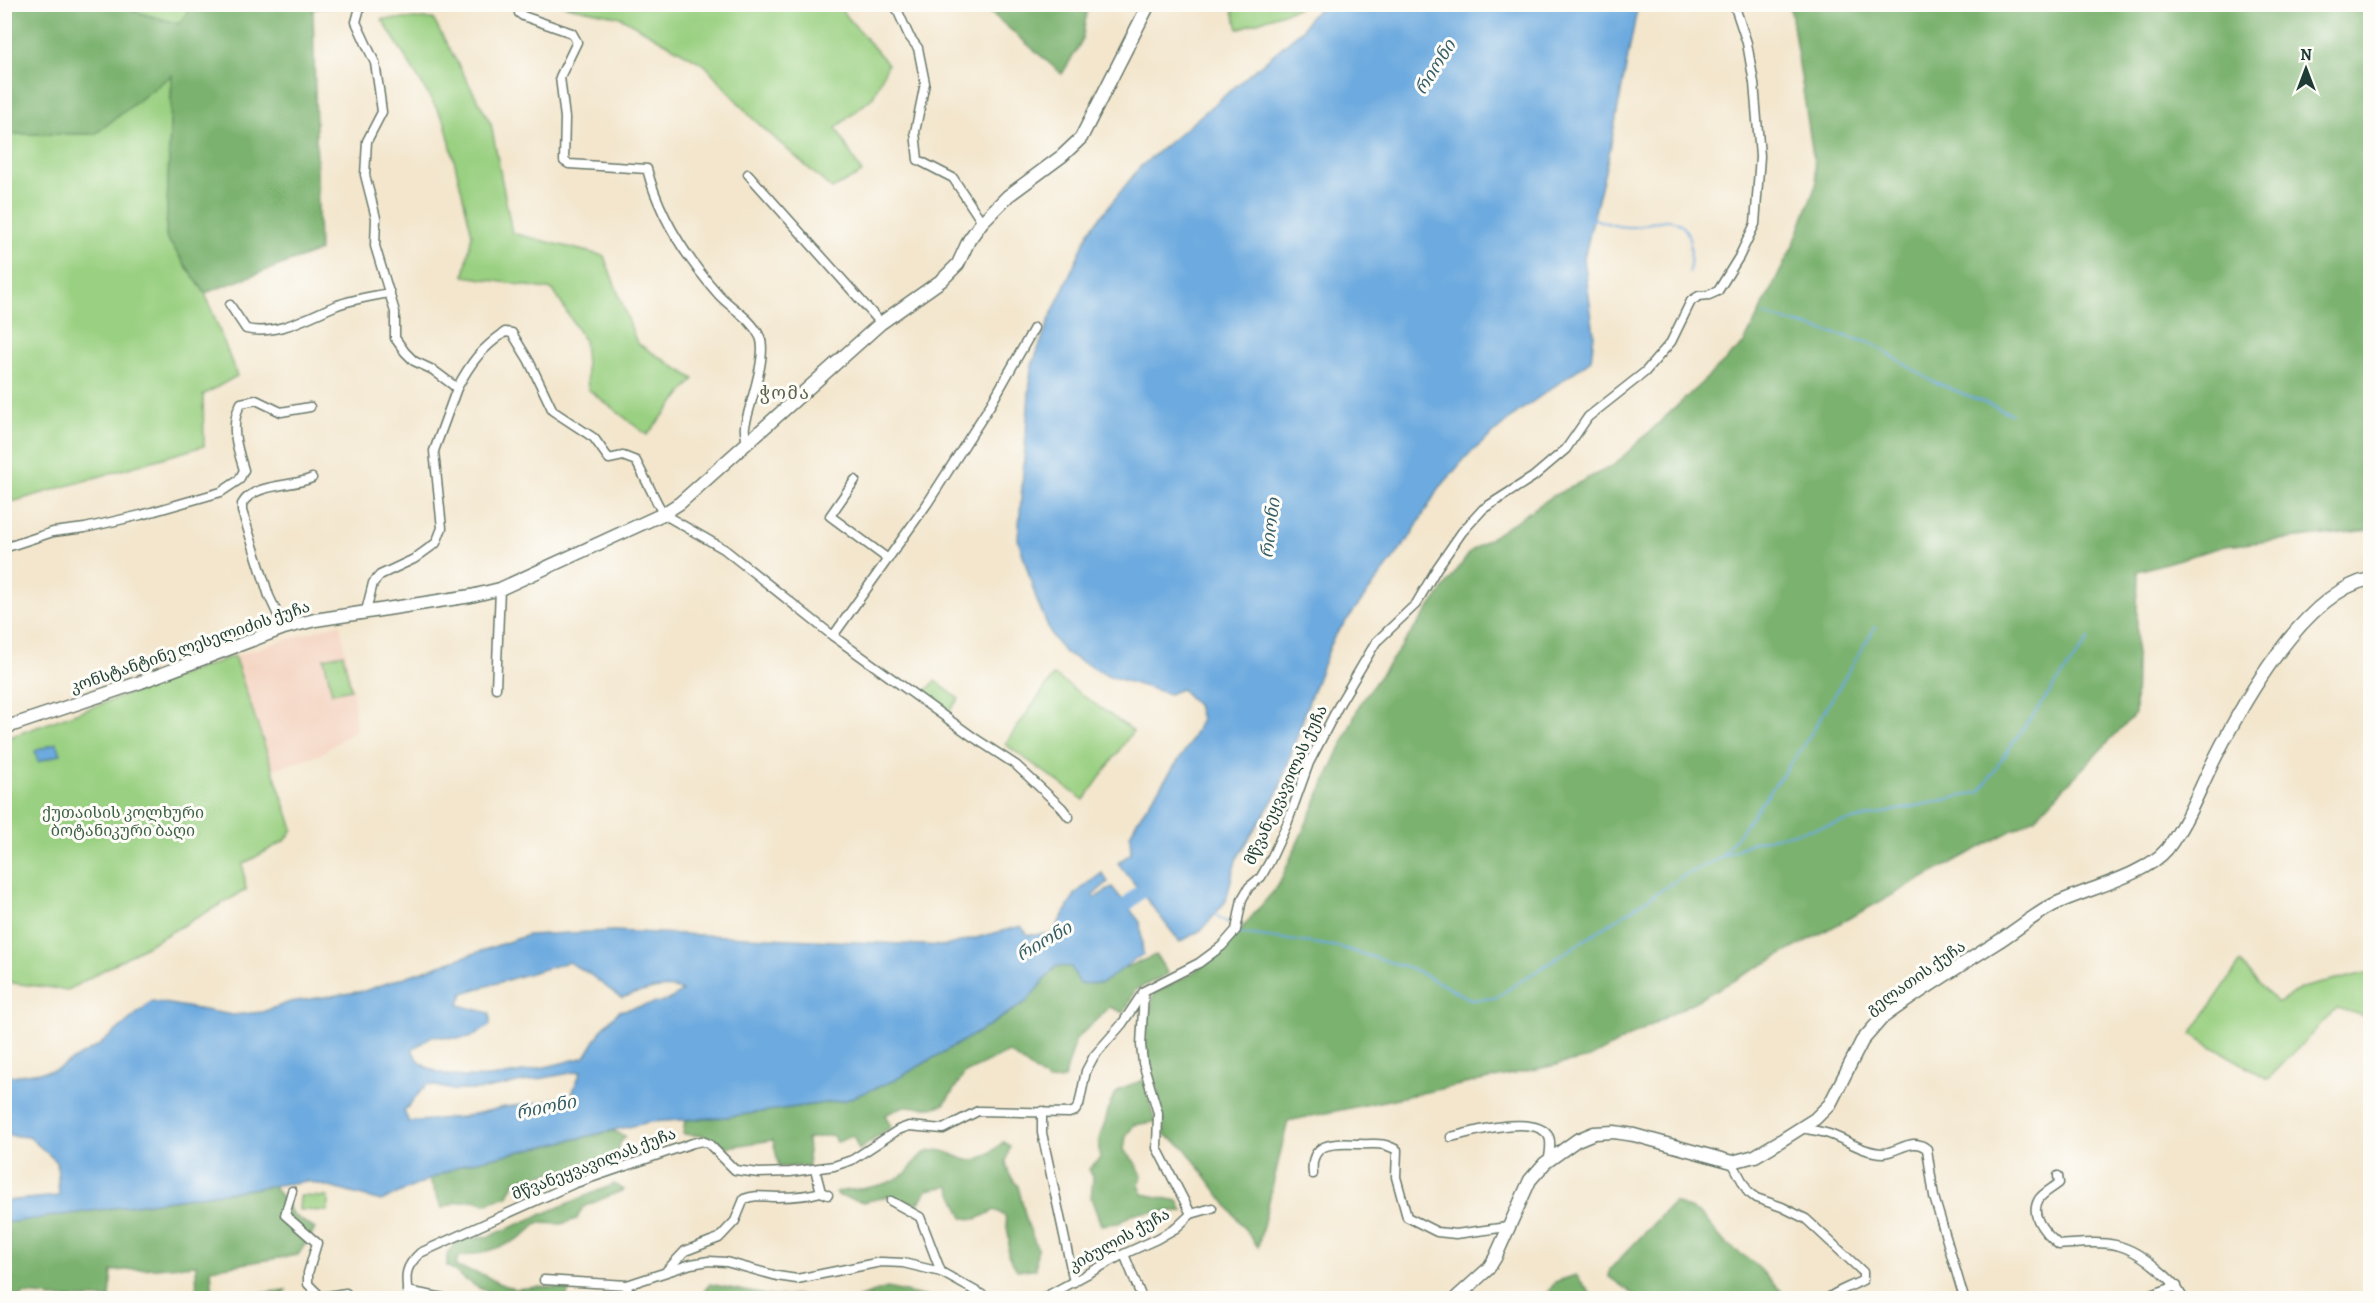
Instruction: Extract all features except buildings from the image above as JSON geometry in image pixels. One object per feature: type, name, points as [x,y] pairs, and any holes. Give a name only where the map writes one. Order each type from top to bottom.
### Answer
[{"type":"main road","name":"კონსტანტინე ლესელიძის ქუჩა","points":[[4,728],[141,682],[284,628],[315,620],[471,596],[500,589],[663,514],[680,503],[881,323],[942,280],[957,264],[982,222],[1008,196],[1062,156],[1081,138],[1149,4]]},
{"type":"main road","name":"გელათის ქუჩა","points":[[1732,1162],[1755,1156],[1801,1128],[1830,1104],[1862,1041],[1882,1018],[2052,906],[2143,868],[2164,852],[2178,834],[2229,731],[2291,636],[2333,596],[2346,588],[2370,579]]},
{"type":"main road","points":[[1456,1299],[1488,1269],[1530,1180],[1549,1160],[1577,1140],[1594,1133],[1614,1132],[1634,1135],[1732,1162]]},
{"type":"street","points":[[361,4],[356,22],[375,63],[382,112],[367,141],[365,175],[376,218],[375,246],[395,312],[395,338],[405,352],[457,388]]},
{"type":"street","points":[[521,4],[519,13],[523,16],[572,33],[577,42],[560,77],[566,118],[564,161],[569,164],[609,168],[647,169],[676,238],[720,296],[748,320],[760,338],[762,351],[755,395],[744,428],[747,444]]},
{"type":"street","name":"მწვანეყვავილას ქუჩა","points":[[407,1291],[408,1264],[420,1253],[444,1240],[573,1184],[693,1143],[702,1141],[709,1144],[735,1170],[759,1173],[815,1169],[852,1160],[898,1130],[909,1126],[943,1129],[978,1112],[1069,1113],[1075,1111],[1079,1105],[1086,1071],[1094,1056],[1122,1024],[1144,991],[1199,963],[1231,937],[1236,930],[1242,900],[1249,887],[1261,877],[1270,861],[1287,824],[1309,763],[1340,703],[1376,642],[1416,604],[1462,532],[1483,509],[1533,477],[1566,449],[1588,417],[1645,372],[1671,342],[1691,301],[1698,296],[1718,291],[1739,257],[1755,224],[1760,156],[1747,43],[1734,4]]},
{"type":"street","points":[[895,5],[909,36],[918,48],[925,83],[915,132],[918,160],[953,178],[982,222]]},
{"type":"street","points":[[748,174],[881,323]]},
{"type":"street","points":[[230,305],[246,329],[256,331],[304,321],[337,305],[390,293]]},
{"type":"street","points":[[833,636],[927,504],[991,404],[1034,328]]},
{"type":"street","points":[[366,611],[373,583],[380,575],[414,559],[436,543],[442,528],[435,451],[457,388],[472,360],[490,342],[505,332],[512,333],[530,362],[553,411],[594,438],[609,459],[624,456],[636,461],[663,514],[724,549],[833,636],[973,737],[1016,765],[1069,817]]},
{"type":"street","points":[[4,548],[53,532],[86,528],[141,515],[221,492],[239,480],[244,470],[236,442],[235,414],[241,403],[256,400],[281,412],[309,407]]},
{"type":"street","points":[[284,628],[269,596],[242,511],[242,504],[250,495],[280,484],[312,478]]},
{"type":"street","points":[[855,480],[830,516],[888,559]]},
{"type":"street","points":[[496,688],[500,589]]},
{"type":"street","name":"კიბულის ქუჩა","points":[[1043,1299],[1124,1254],[1167,1234],[1191,1214],[1157,1148],[1158,1113],[1143,1063],[1141,1045],[1144,991]]},
{"type":"street","points":[[1042,1111],[1042,1133],[1074,1282]]},
{"type":"street","points":[[1451,1137],[1488,1128],[1535,1126],[1544,1131],[1550,1140],[1549,1160]]},
{"type":"street","points":[[1801,1128],[1829,1134],[1872,1151],[1886,1153],[1916,1143],[1927,1149],[1934,1197],[1964,1299]]},
{"type":"street","points":[[1313,1174],[1311,1161],[1315,1153],[1324,1147],[1341,1143],[1362,1145],[1379,1142],[1397,1149],[1395,1177],[1407,1217],[1437,1232],[1456,1234],[1507,1227]]},
{"type":"street","points":[[1732,1162],[1748,1192],[1756,1198],[1806,1219],[1863,1272],[1863,1280],[1849,1288],[1841,1289],[1828,1299]]},
{"type":"street","points":[[664,1272],[685,1251],[719,1238],[735,1221],[744,1199],[755,1195],[776,1197],[825,1193],[815,1169]]},
{"type":"street","points":[[2058,1176],[2059,1184],[2039,1198],[2036,1209],[2041,1229],[2059,1245],[2094,1242],[2116,1244],[2132,1250],[2152,1263],[2177,1286],[2183,1299]]},
{"type":"street","points":[[292,1191],[285,1215],[317,1243],[308,1273],[308,1284],[321,1297],[346,1293],[350,1299]]},
{"type":"street","points":[[891,1201],[920,1217],[941,1272]]},
{"type":"street","points":[[1191,1214],[1212,1208]]},
{"type":"street","points":[[1124,1254],[1142,1299]]},
{"type":"street","points":[[544,1280],[627,1284],[691,1264],[709,1261],[726,1262],[767,1274],[797,1279],[881,1262],[903,1263],[941,1272],[988,1299]]},
{"type":"street","points":[[627,1284],[628,1299]]},
{"type":"street","points":[[2141,1299],[2177,1286]]},
{"type":"street","points":[[407,1291],[444,1299]]},
{"type":"shaded area","points":[[340,623],[353,692],[356,730],[319,755],[273,769],[234,656]]},
{"type":"green space","points":[[5,4],[130,5],[129,10],[179,24],[192,5],[349,5],[313,9],[319,251],[205,293],[166,237],[172,75],[95,134],[5,134]]},
{"type":"green space","points":[[1231,4],[1306,4],[1306,5],[1238,29]]},
{"type":"green space","points":[[130,5],[192,5],[180,24],[129,10]]},
{"type":"green space","points":[[562,5],[837,5],[888,64],[873,97],[836,128],[862,173],[832,189],[752,118],[705,65],[620,17]]},
{"type":"green space","points":[[982,5],[1088,5],[1082,41],[1062,74]]},
{"type":"green space","points":[[1790,5],[2370,5],[2370,530],[2225,546],[2138,571],[2135,714],[2035,818],[1590,1058],[1288,1121],[1258,1247],[1184,1147],[1165,1135],[1160,1103],[1145,1043],[1153,994],[1191,974],[1223,950],[1278,886],[1361,702],[1471,551],[1553,496],[1614,465],[1744,343],[1793,246],[1817,182]]},
{"type":"green space","points":[[382,19],[433,19],[491,124],[512,233],[604,256],[637,343],[694,379],[647,435],[588,389],[584,340],[553,290],[464,276],[472,234],[445,122]]},
{"type":"green space","points":[[172,74],[166,237],[205,293],[237,376],[203,395],[204,446],[5,504],[5,134],[95,134]]},
{"type":"green space","points":[[343,654],[351,689],[332,693],[324,658]]},
{"type":"green space","name":"ქუთაისის კოლხური ბოტანიკური ბაღი","points":[[234,656],[293,829],[286,840],[243,864],[246,890],[68,990],[5,982],[4,739]]},
{"type":"green space","points":[[1054,675],[1133,731],[1084,800],[1005,744]]},
{"type":"green space","points":[[935,681],[959,699],[947,714],[923,695]]},
{"type":"green space","points":[[1156,955],[1168,974],[1135,990],[1124,1013],[1110,1007],[1076,1039],[1064,1079],[1048,1081],[1009,1052],[965,1073],[944,1104],[932,1108],[904,1106],[885,1115],[891,1127],[859,1150],[853,1136],[837,1142],[832,1135],[807,1139],[809,1166],[779,1167],[773,1140],[721,1148],[704,1136],[683,1134],[685,1120],[726,1117],[846,1100],[982,1030],[1026,1002],[1056,966],[1071,966],[1102,983],[1120,970]]},
{"type":"green space","points":[[2240,963],[2277,1003],[2302,988],[2370,972],[2370,1018],[2337,1008],[2268,1079],[2191,1034]]},
{"type":"green space","points":[[1144,1080],[1155,1122],[1134,1125],[1126,1136],[1124,1150],[1142,1175],[1139,1185],[1143,1194],[1178,1201],[1183,1211],[1134,1213],[1119,1223],[1101,1225],[1091,1198],[1093,1178],[1089,1169],[1100,1158],[1099,1139],[1112,1098],[1120,1089]]},
{"type":"green space","points":[[613,1131],[625,1136],[619,1145],[619,1163],[593,1170],[558,1171],[515,1181],[508,1196],[485,1204],[474,1200],[454,1203],[442,1208],[429,1179],[464,1164]]},
{"type":"green space","points":[[1003,1142],[1010,1146],[1006,1162],[1009,1174],[1018,1186],[1027,1222],[1037,1248],[1036,1269],[1017,1270],[1008,1255],[1009,1238],[1005,1216],[995,1210],[977,1219],[963,1218],[949,1186],[927,1190],[918,1204],[889,1196],[864,1202],[839,1196],[836,1192],[891,1181],[907,1172],[920,1156],[927,1152],[938,1150],[969,1160],[978,1159],[989,1154]]},
{"type":"green space","points":[[614,1184],[624,1190],[583,1207],[577,1219],[562,1224],[537,1223],[521,1237],[501,1247],[458,1257],[456,1267],[484,1275],[515,1289],[570,1288],[566,1298],[517,1298],[493,1294],[470,1283],[447,1266],[447,1255],[453,1245],[463,1240],[490,1236]]},
{"type":"green space","points":[[274,1186],[293,1215],[315,1229],[298,1255],[211,1269],[213,1298],[197,1298],[196,1265],[112,1271],[110,1298],[49,1298],[48,1296],[22,1294],[21,1298],[5,1298],[4,1223]]},
{"type":"green space","points":[[300,1196],[328,1197],[328,1211],[299,1210]]},
{"type":"green space","points":[[1674,1202],[1701,1214],[1725,1243],[1753,1262],[1788,1298],[1639,1298],[1609,1277],[1610,1269]]},
{"type":"green space","points":[[1576,1275],[1594,1298],[1545,1298],[1555,1282]]},
{"type":"green space","points":[[710,1284],[775,1297],[794,1295],[822,1298],[713,1298],[701,1294]]},
{"type":"green space","points":[[887,1288],[932,1298],[857,1298]]},
{"type":"green space","points":[[286,1290],[279,1298],[226,1298]]},
{"type":"water","points":[[1327,5],[1638,5],[1609,154],[1584,258],[1594,334],[1591,360],[1517,413],[1467,456],[1437,491],[1410,537],[1334,637],[1310,698],[1279,790],[1236,860],[1226,901],[1203,929],[1180,942],[1118,863],[1131,853],[1130,835],[1138,819],[1189,745],[1201,719],[1197,705],[1181,689],[1169,694],[1109,676],[1065,653],[1052,636],[1037,601],[1018,539],[1031,368],[1052,313],[1090,230],[1140,167],[1302,30],[1310,16]]},
{"type":"water","points":[[57,743],[61,754],[38,762],[35,751]]},
{"type":"water","points":[[1102,873],[1108,882],[1093,895],[1095,898],[1112,887],[1140,922],[1143,954],[1102,983],[1080,984],[1071,967],[1056,966],[1026,1002],[895,1080],[846,1100],[726,1117],[650,1122],[464,1164],[381,1201],[307,1181],[5,1223],[5,1201],[59,1196],[57,1162],[29,1137],[5,1135],[5,1077],[55,1070],[98,1046],[152,1001],[233,1015],[262,1012],[290,1002],[364,991],[528,935],[613,931],[945,946],[1021,926],[1028,935],[1052,934],[1076,893]],"holes":[[[568,962],[588,973],[621,998],[660,988],[682,991],[669,1000],[619,1011],[602,1029],[585,1057],[525,1071],[503,1075],[460,1077],[440,1073],[423,1065],[412,1050],[432,1036],[468,1037],[490,1025],[490,1013],[459,1005],[463,993]],[[581,1071],[572,1094],[539,1103],[504,1107],[462,1117],[409,1122],[404,1111],[427,1084],[453,1090],[480,1090]]]},
{"type":"waterway","points":[[1591,218],[1627,227],[1664,220],[1676,222],[1687,232],[1691,248],[1689,272]]},
{"type":"waterway","points":[[1764,315],[1871,343],[1930,380],[2012,414]]},
{"type":"waterway","points":[[1722,856],[1803,747],[1875,627]]},
{"type":"waterway","points":[[1240,933],[1339,947],[1413,969],[1472,1000],[1495,998],[1683,876],[1753,842],[1980,792],[2019,734],[2089,639]]},
{"type":"waterway","name":"რიონი","points":[[1113,917],[1140,892],[1158,887]]},
{"type":"waterway","points":[[1213,913],[1228,923]]},
{"type":"district","name":"ჭომა","points":[[785,393]]}]
